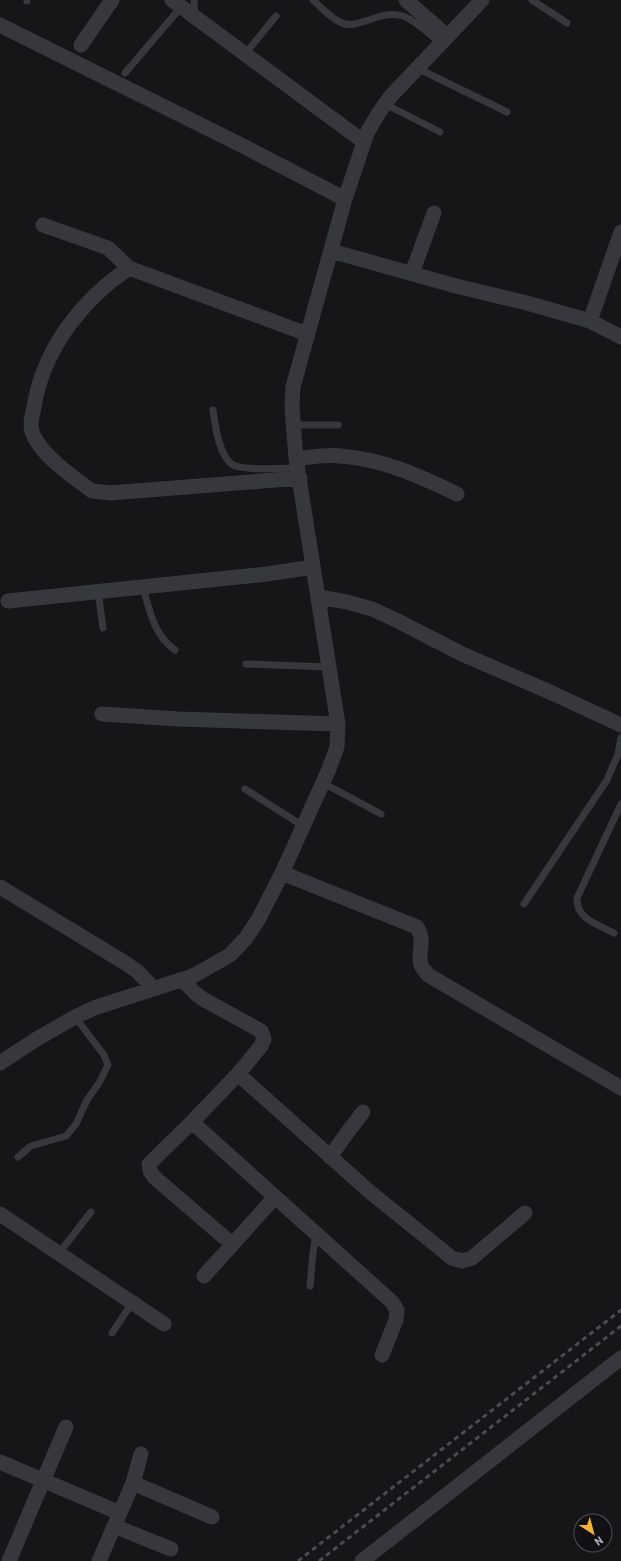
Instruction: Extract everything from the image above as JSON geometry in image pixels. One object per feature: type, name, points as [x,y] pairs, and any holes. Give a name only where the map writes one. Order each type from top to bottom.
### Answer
[{"type":"street","points":[[81,45],[112,0]]},
{"type":"street","points":[[406,0],[444,40]]},
{"type":"street","points":[[0,1063],[34,1040],[94,1008],[183,980],[230,955],[246,938],[258,920],[282,873],[323,783],[337,747],[338,724],[298,468],[293,425],[293,387],[345,199],[367,133],[385,104],[482,0]]},
{"type":"street","points":[[182,2],[195,17],[364,142]]},
{"type":"street","points":[[0,25],[245,146],[345,199]]},
{"type":"street","points":[[412,273],[434,213]]},
{"type":"street","points":[[43,225],[108,248],[130,268],[307,334]]},
{"type":"street","points":[[590,321],[621,232]]},
{"type":"street","points":[[331,251],[590,321],[621,337]]},
{"type":"street","points":[[130,268],[108,282],[82,308],[68,328],[48,361],[39,384],[32,421],[32,431],[37,442],[52,460],[92,491],[110,493],[298,468],[316,456],[341,455],[383,464],[425,479],[456,494]]},
{"type":"street","points":[[8,601],[268,574],[313,567]]},
{"type":"street","points":[[319,596],[372,609],[413,628],[462,654],[621,725]]},
{"type":"street","points":[[102,714],[178,719],[338,724]]},
{"type":"street","points":[[282,873],[417,927],[421,934],[422,941],[420,954],[421,966],[428,975],[621,1088]]},
{"type":"street","points":[[0,888],[128,964],[154,989]]},
{"type":"street","points":[[183,980],[203,999],[261,1031],[264,1039],[261,1046],[238,1074],[150,1164],[150,1170],[154,1177],[232,1244]]},
{"type":"street","points":[[238,1074],[370,1192],[452,1258],[462,1261],[472,1258],[525,1213]]},
{"type":"street","points":[[330,1157],[346,1133],[363,1112]]},
{"type":"street","points":[[192,1122],[392,1302],[397,1310],[396,1320],[382,1355]]},
{"type":"street","points":[[204,1276],[275,1198]]},
{"type":"street","points":[[0,1214],[164,1324]]},
{"type":"street","points":[[362,1561],[621,1358]]},
{"type":"street","points":[[9,1561],[42,1480],[66,1427]]},
{"type":"street","points":[[99,1561],[133,1483],[141,1454]]},
{"type":"street","points":[[0,1462],[42,1480],[170,1549]]},
{"type":"street","points":[[133,1483],[212,1517]]},
{"type":"lane","points":[[313,0],[338,21],[346,24],[357,23],[376,17],[401,15],[444,40]]},
{"type":"lane","points":[[532,0],[567,23]]},
{"type":"lane","points":[[125,73],[182,2]]},
{"type":"lane","points":[[245,54],[276,16]]},
{"type":"lane","points":[[418,68],[507,112]]},
{"type":"lane","points":[[385,104],[440,132]]},
{"type":"lane","points":[[213,410],[218,440],[225,456],[232,465],[242,468],[298,468]]},
{"type":"lane","points":[[293,425],[338,426]]},
{"type":"lane","points":[[143,586],[149,609],[157,630],[168,646],[175,650]]},
{"type":"lane","points":[[98,591],[103,628]]},
{"type":"lane","points":[[246,664],[330,667]]},
{"type":"lane","points":[[524,904],[607,780],[618,754],[621,738]]},
{"type":"lane","points":[[323,783],[381,814]]},
{"type":"lane","points":[[244,789],[303,826]]},
{"type":"lane","points":[[614,933],[582,915],[577,906],[577,898],[621,804]]},
{"type":"lane","points":[[18,1157],[31,1146],[43,1141],[66,1136],[76,1124],[87,1100],[99,1083],[108,1065],[104,1055],[75,1017]]},
{"type":"lane","points":[[59,1253],[91,1212]]},
{"type":"lane","points":[[310,1286],[316,1235]]},
{"type":"lane","points":[[112,1333],[132,1302]]},
{"type":"railway","points":[[298,1561],[621,1310]]},
{"type":"railway","points":[[319,1561],[621,1326]]}]
